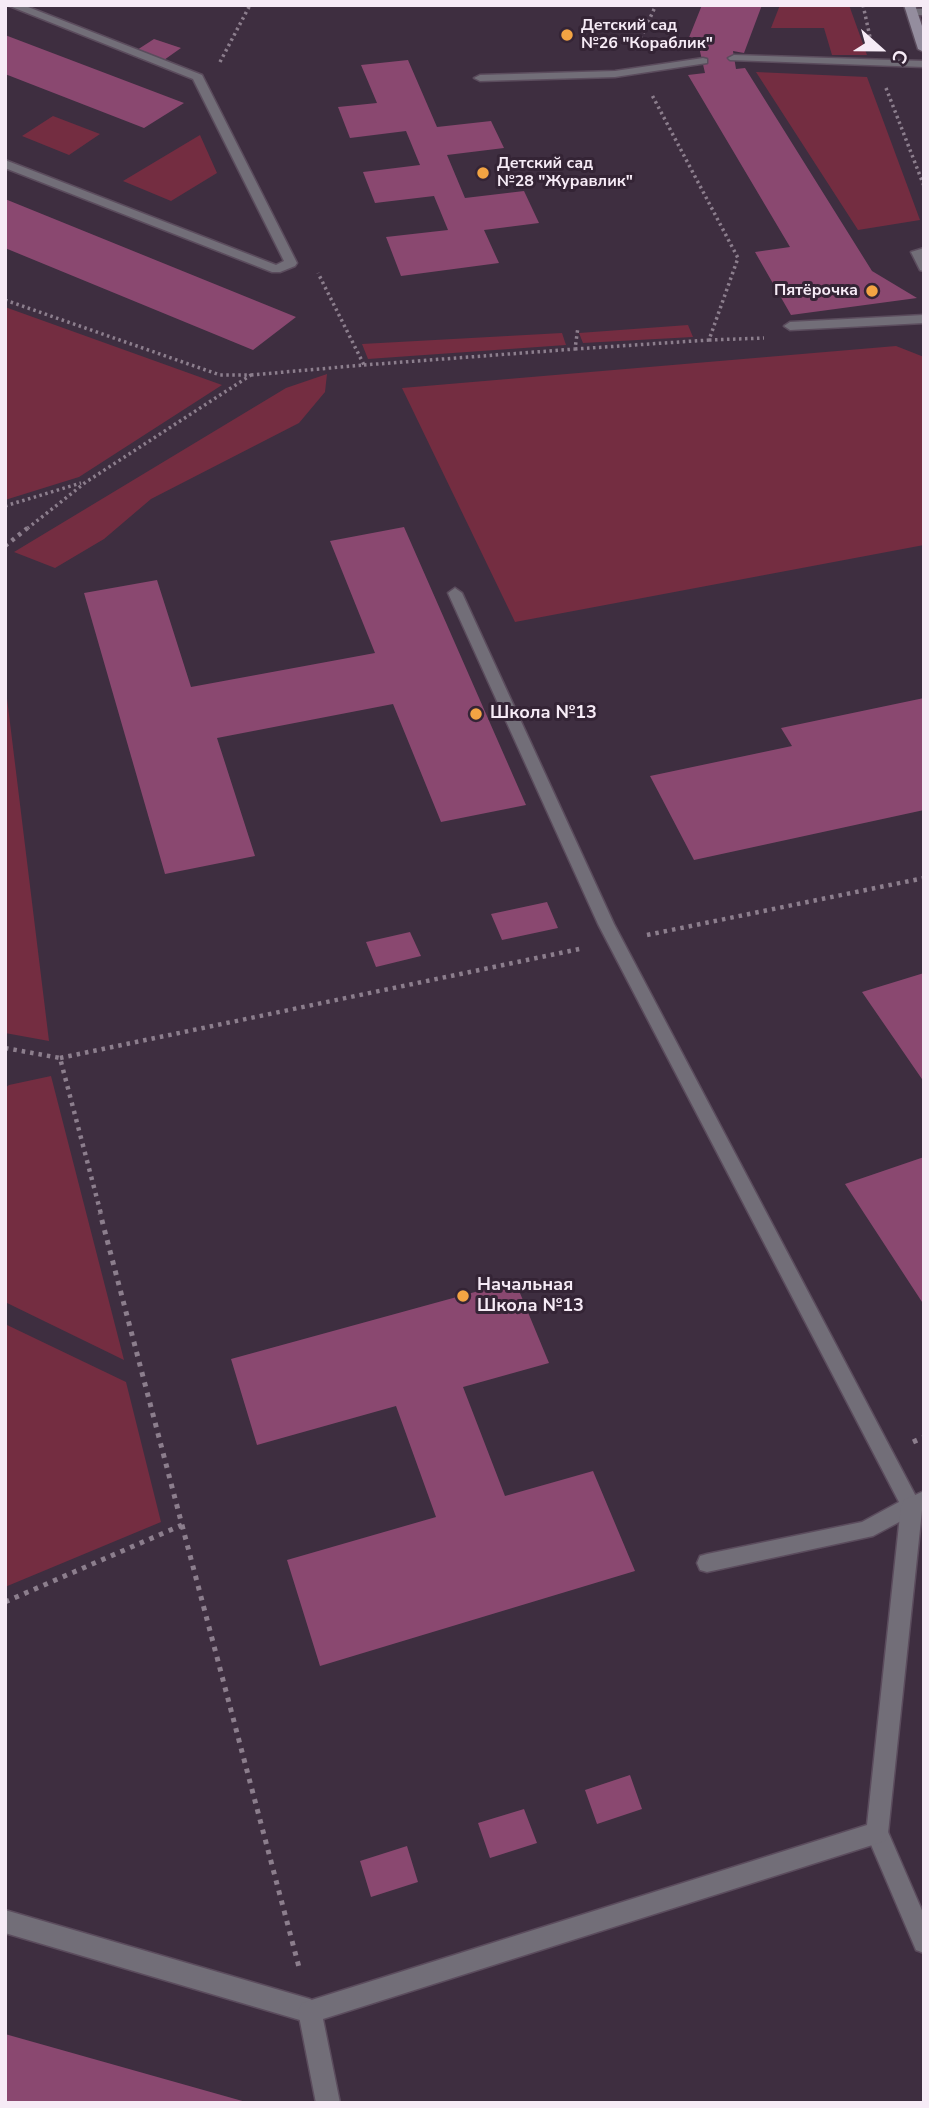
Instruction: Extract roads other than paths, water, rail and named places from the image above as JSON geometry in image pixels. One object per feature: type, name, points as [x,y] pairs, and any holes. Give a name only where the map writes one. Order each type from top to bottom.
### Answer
[{"type":"main road","points":[[915,10],[924,49]]},
{"type":"street","points":[[5,164],[276,269],[291,263],[198,77],[12,5]]},
{"type":"street","points":[[734,58],[877,65],[924,64]]},
{"type":"street","points":[[480,78],[640,72],[703,61]]},
{"type":"street","points":[[924,252],[916,253],[924,267]]},
{"type":"street","points":[[790,326],[924,319]]},
{"type":"street","points":[[456,593],[615,941],[918,1503],[877,1833],[924,1942]]},
{"type":"street","points":[[707,1563],[866,1531],[918,1503]]},
{"type":"street","points":[[5,1921],[310,2011],[877,1833]]},
{"type":"street","points":[[310,2011],[328,2103]]},
{"type":"place","name":"Детский сад №26 \"Кораблик\"","points":[[567,35]]},
{"type":"place","name":"Детский сад №28 \"Журавлик\"","points":[[483,173]]},
{"type":"place","name":"Пятёрочка","points":[[872,291]]},
{"type":"place","name":"Школа №13","points":[[476,714]]},
{"type":"place","name":"Начальная Школа №13","points":[[463,1296]]}]
